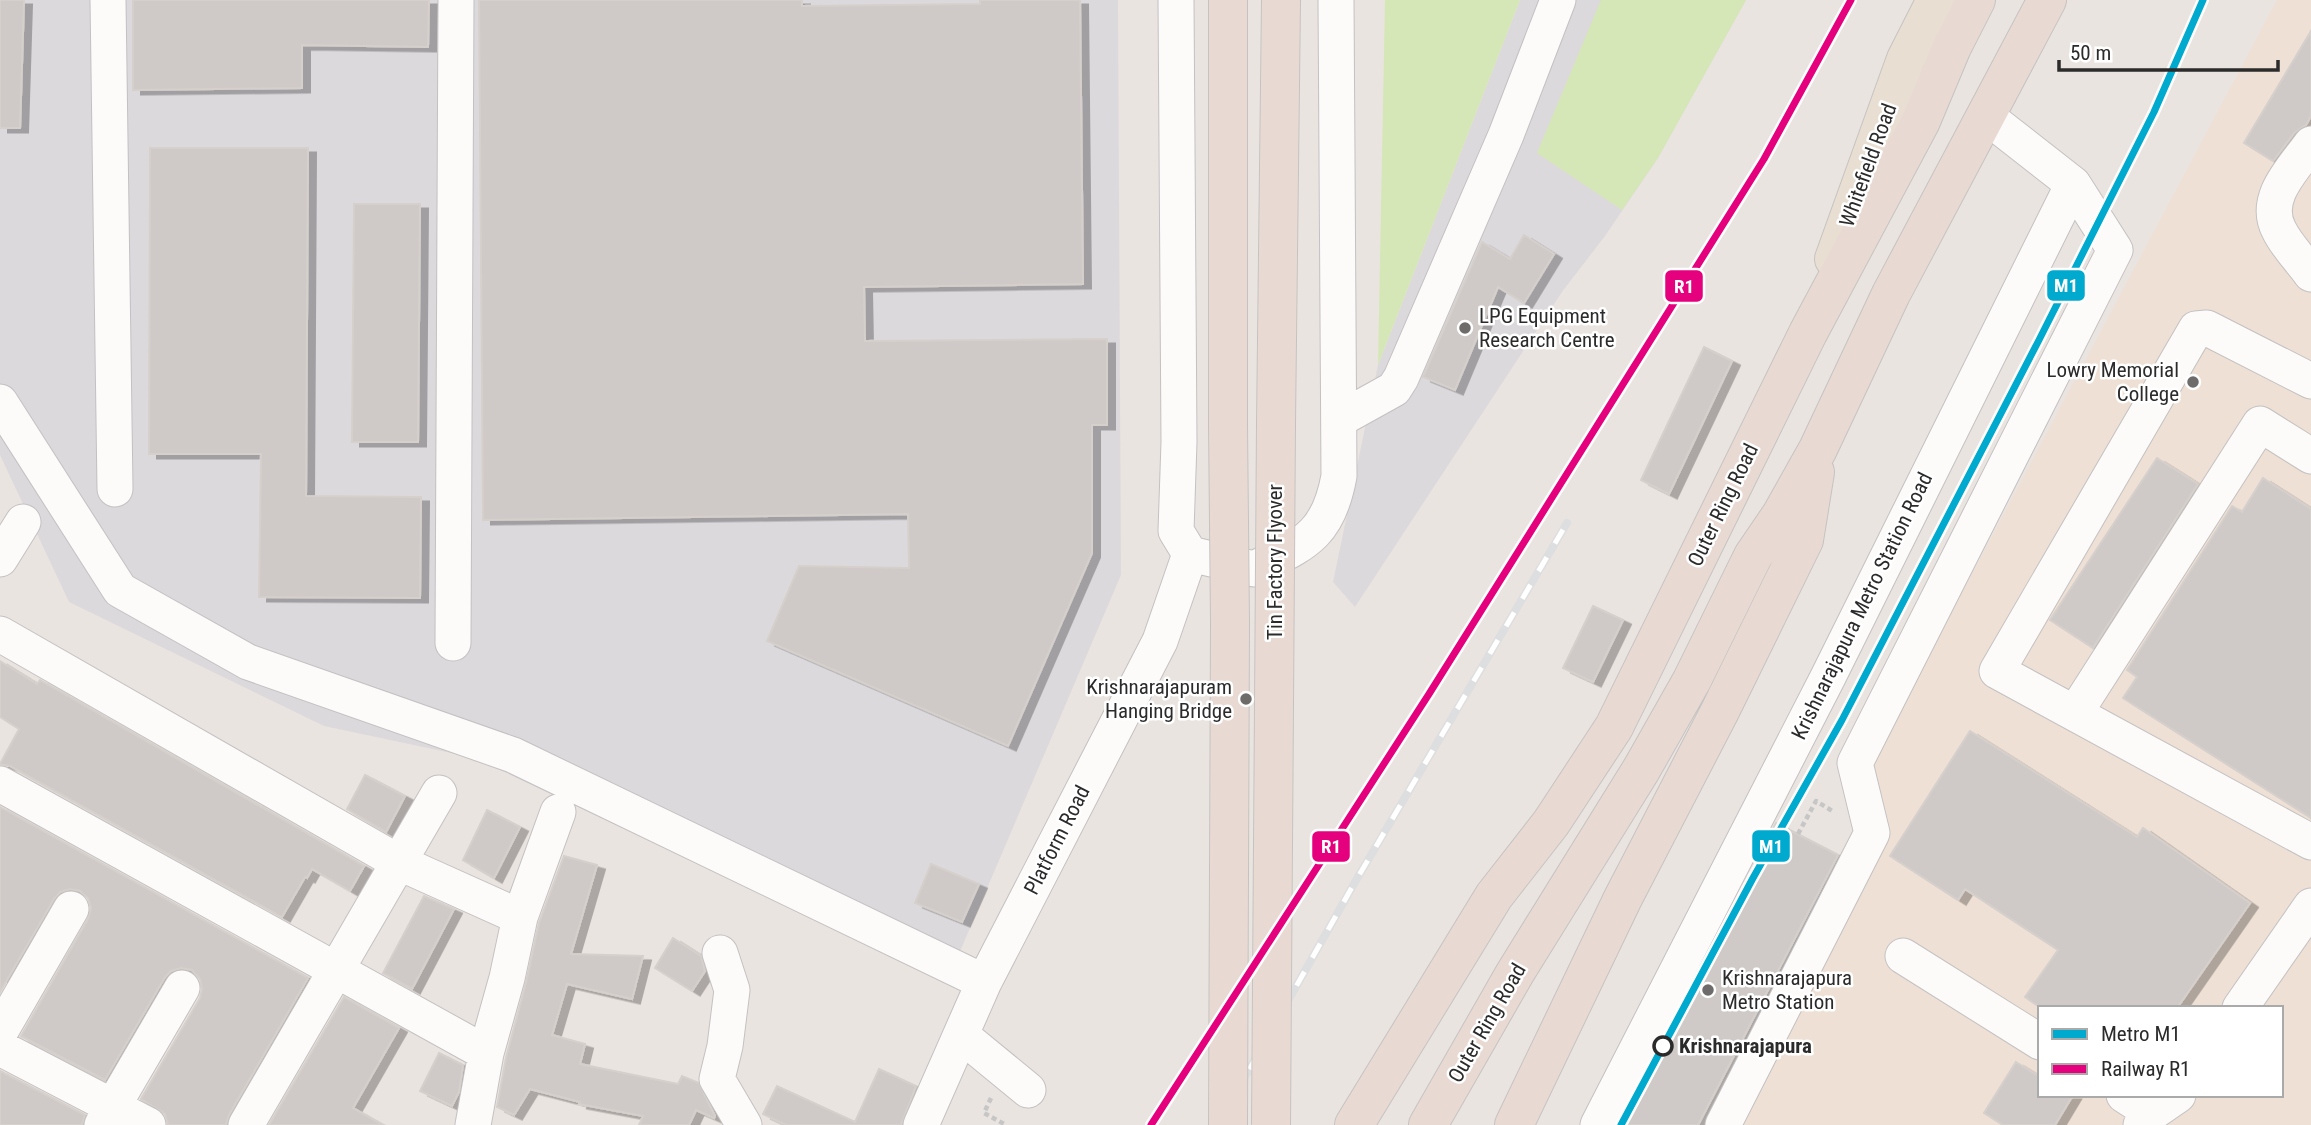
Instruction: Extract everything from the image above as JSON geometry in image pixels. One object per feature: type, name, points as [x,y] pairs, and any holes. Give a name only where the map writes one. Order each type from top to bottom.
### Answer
[{"type":"highway","points":[[1228,0],[1228,1125]]},
{"type":"highway","name":"Tin Factory Flyover","points":[[1271,1125],[1281,0]]},
{"type":"highway","name":"Outer Ring Road","points":[[1354,1125],[1494,896],[1552,823],[1614,727],[1808,333],[1921,121],[1952,47],[1976,0]]},
{"type":"highway","name":"Outer Ring Road","points":[[1428,1125],[1515,973],[1641,770],[1692,680],[1753,556],[1781,515],[1818,449],[1891,294],[2047,0]]},
{"type":"highway","name":"Outer Ring Road","points":[[1514,1125],[1623,898],[1720,711],[1804,540],[1818,449]]},
{"type":"highway","name":"Outer Ring Road","points":[[1376,1125],[1427,1043],[1436,990]]},
{"type":"main road","name":"Whitefield Road","points":[[1808,333],[1906,59],[1936,0]]},
{"type":"street","points":[[108,0],[115,489]]},
{"type":"street","points":[[453,643],[456,0]]},
{"type":"street","points":[[1176,0],[1179,442],[1176,531],[1189,554],[1254,569],[1307,542],[1325,518],[1336,494],[1339,477],[1336,0]]},
{"type":"street","points":[[1340,419],[1394,389],[1401,378],[1506,135],[1558,0]]},
{"type":"street","points":[[1723,1125],[1872,833],[1855,763],[2115,250],[2073,184],[1986,116]]},
{"type":"street","points":[[2311,144],[2281,186],[2274,201],[2274,215],[2278,230],[2311,274]]},
{"type":"street","name":"Krishnarajapura Metro Station Road","points":[[1598,1125],[1828,677],[2073,184]]},
{"type":"street","points":[[2311,381],[2207,327],[2201,327],[2192,333],[1997,671],[2311,842]]},
{"type":"street","points":[[0,402],[120,590],[248,662],[513,755],[984,982]]},
{"type":"street","points":[[2075,713],[2260,424],[2311,456]]},
{"type":"street","points":[[0,559],[23,522]]},
{"type":"street","name":"Platform Road","points":[[921,1125],[984,982],[1160,641],[1189,554]]},
{"type":"street","points":[[0,634],[400,863],[520,917]]},
{"type":"street","points":[[0,784],[486,1053]]},
{"type":"street","points":[[246,1125],[439,793]]},
{"type":"street","points":[[473,1125],[486,1053],[507,978],[520,917],[558,813]]},
{"type":"street","points":[[2240,1006],[2311,906]]},
{"type":"street","points":[[0,1032],[71,909]]},
{"type":"street","points":[[720,953],[732,990],[725,1046],[717,1079],[744,1125]]},
{"type":"street","points":[[1903,956],[2038,1041]]},
{"type":"street","points":[[107,1115],[183,988]]},
{"type":"street","points":[[961,1035],[1028,1090]]},
{"type":"street","points":[[0,1048],[107,1115],[148,1125]]},
{"type":"path","points":[[1798,835],[1816,801]]},
{"type":"path","points":[[984,1113],[1006,1125]]},
{"type":"shaded area","points":[[0,0],[1118,0],[1121,575],[947,982],[475,758],[324,726],[69,602],[0,455]]},
{"type":"shaded area","name":"LPG Equipment Research Centre","points":[[1520,0],[1746,0],[1658,158],[1605,236],[1562,292],[1355,607],[1333,582],[1378,365]]},
{"type":"shaded area","name":"Lowry Memorial College","points":[[2277,0],[2311,0],[2311,1125],[1732,1125],[1886,830],[1871,764]]},
{"type":"green space","points":[[1385,0],[1520,0],[1378,365]]},
{"type":"green space","points":[[1601,0],[1746,0],[1658,158],[1622,210],[1537,153]]},
{"type":"building","points":[[0,0],[24,0],[20,128],[0,128]]},
{"type":"building","points":[[133,0],[429,0],[428,47],[302,45],[302,88],[133,90]]},
{"type":"building","points":[[479,0],[802,0],[802,6],[980,4],[980,0],[1080,0],[1083,284],[864,287],[865,341],[1107,339],[1107,425],[1092,425],[1092,553],[1008,746],[767,641],[799,566],[909,568],[908,514],[483,520]]},
{"type":"building","points":[[2311,31],[2311,116],[2273,161],[2244,143]]},
{"type":"building","points":[[150,148],[308,148],[306,496],[421,497],[420,598],[259,597],[261,454],[149,454]]},
{"type":"building","points":[[354,204],[420,204],[418,442],[352,442]]},
{"type":"building","points":[[1524,235],[1554,254],[1524,303],[1498,287],[1455,390],[1423,377],[1482,242],[1510,259]]},
{"type":"building","points":[[1704,347],[1732,361],[1669,494],[1641,480]]},
{"type":"building","points":[[2157,458],[2198,484],[2093,648],[2050,620]]},
{"type":"building","points":[[2263,478],[2311,509],[2311,818],[2123,698],[2137,677],[2127,670],[2232,506],[2242,512]]},
{"type":"building","points":[[1593,606],[1623,620],[1593,682],[1563,668]]},
{"type":"building","points":[[0,661],[37,684],[40,680],[364,866],[350,891],[312,869],[282,917],[10,766],[0,764],[19,729],[0,717]]},
{"type":"building","points":[[1970,731],[2137,837],[2143,828],[2250,903],[2178,1006],[2038,1006],[2025,997],[2058,950],[1965,889],[1958,900],[1890,856]]},
{"type":"building","points":[[365,775],[405,796],[386,832],[347,809]]},
{"type":"building","points":[[0,807],[308,978],[229,1115],[226,1125],[168,1125],[165,1114],[141,1099],[200,998],[200,979],[192,970],[181,968],[171,971],[165,977],[105,1080],[21,1036],[88,919],[91,908],[88,898],[80,891],[70,889],[60,892],[0,992]]},
{"type":"building","points":[[487,810],[520,827],[494,878],[463,860]]},
{"type":"building","name":"Krishnarajapura Metro Station","points":[[1776,823],[1838,855],[1698,1125],[1621,1125]]},
{"type":"building","points":[[564,856],[597,865],[571,954],[643,956],[632,999],[567,984],[552,1035],[585,1044],[580,1064],[678,1084],[682,1076],[699,1083],[714,1118],[696,1110],[689,1125],[639,1125],[643,1116],[579,1104],[580,1102],[530,1089],[514,1115],[497,1107],[506,1058],[539,923]]},
{"type":"building","points":[[931,864],[979,884],[962,922],[915,903]]},
{"type":"building","points":[[424,896],[454,909],[412,989],[383,973]]},
{"type":"building","points":[[673,938],[701,956],[705,971],[692,991],[655,968]]},
{"type":"building","points":[[344,997],[399,1028],[353,1108],[383,1125],[269,1125]]},
{"type":"building","points":[[439,1053],[463,1065],[459,1092],[452,1106],[420,1091]]},
{"type":"building","points":[[2016,1062],[2038,1076],[2038,1097],[2072,1097],[2055,1125],[2003,1125],[1984,1113]]},
{"type":"building","points":[[879,1069],[916,1086],[901,1125],[786,1125],[763,1114],[777,1086],[855,1122]]},
{"type":"building","points":[[0,1071],[85,1115],[82,1125],[0,1125]]},
{"type":"railway","points":[[1218,1125],[1355,882],[1567,523]]},
{"type":"metro line","name":"M1","points":[[1621,1125],[1753,878],[1842,720],[2039,340],[2154,112],[2203,0]]},
{"type":"rail line","name":"R1","points":[[1151,1125],[1429,694],[1764,159],[1851,0]]},
{"type":"place","name":"LPG Equipment Research Centre","points":[[1465,328]]},
{"type":"place","name":"Lowry Memorial College","points":[[2193,382]]},
{"type":"place","name":"Krishnarajapuram Hanging Bridge","points":[[1246,699]]},
{"type":"place","name":"Krishnarajapura Metro Station","points":[[1708,990]]},
{"type":"place","name":"Krishnarajapura","points":[[1663,1046]]}]
